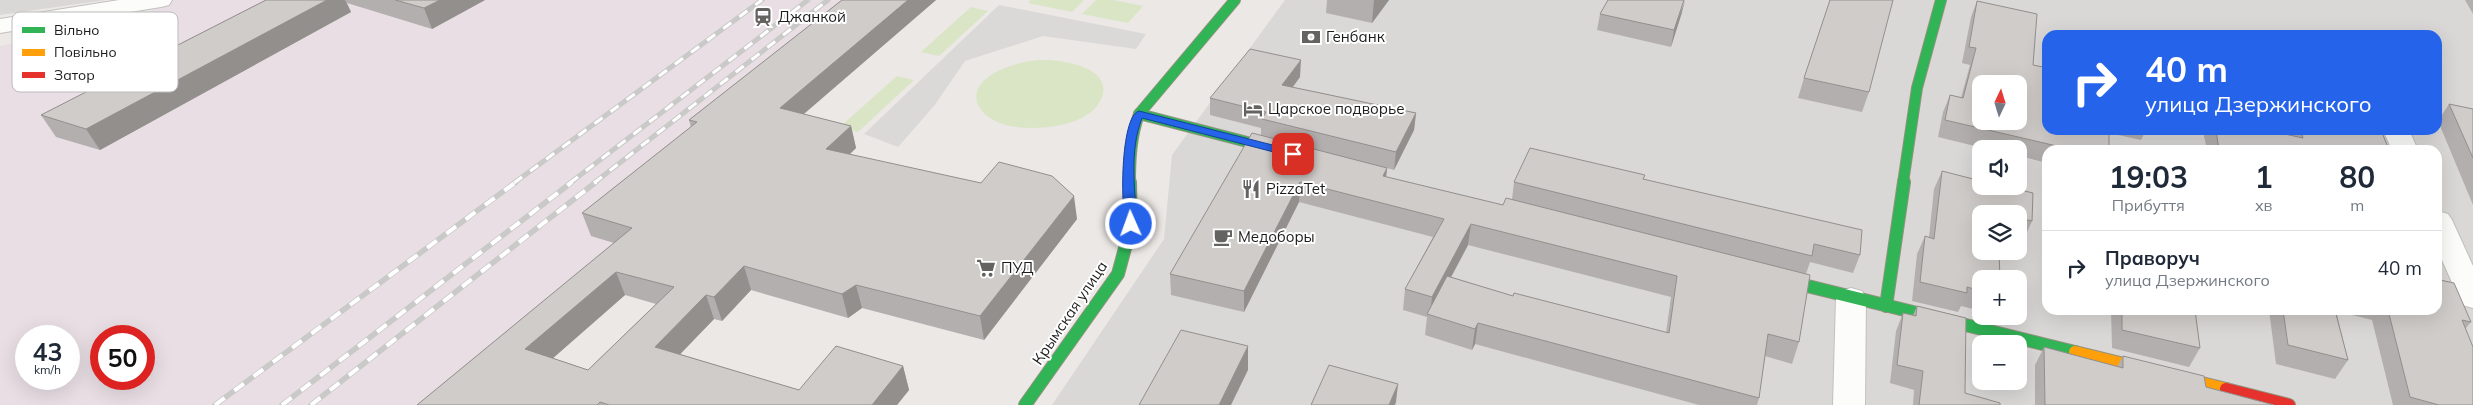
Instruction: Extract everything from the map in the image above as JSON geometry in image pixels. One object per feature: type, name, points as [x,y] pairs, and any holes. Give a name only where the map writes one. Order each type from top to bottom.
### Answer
[{"type":"street","points":[[81,12],[161,0]]},
{"type":"street","name":"Крымская улица","points":[[1025,405],[1118,274],[1126,250],[1131,224],[1128,158],[1131,133],[1139,114],[1235,0]]},
{"type":"street","points":[[1886,306],[1917,88],[1941,0]]},
{"type":"street","points":[[1139,114],[1293,154]]},
{"type":"street","points":[[2442,229],[2473,298]]},
{"type":"street","points":[[1755,273],[2289,405]]},
{"type":"street","points":[[1848,405],[1851,298]]},
{"type":"shaded area","points":[[0,0],[106,0],[12,12],[0,15]]},
{"type":"shaded area","points":[[174,0],[868,0],[607,265],[443,405],[0,405],[0,46],[12,44],[12,92],[178,92],[178,12],[149,12]]},
{"type":"shaded area","points":[[1285,0],[2473,0],[2473,405],[1052,405],[1164,239],[1172,155]]},
{"type":"shaded area","points":[[999,5],[1146,34],[1136,49],[1043,36],[965,61],[934,106],[898,147],[864,134]]},
{"type":"green space","points":[[1031,0],[1084,0],[1072,12],[1028,3]]},
{"type":"green space","points":[[1096,0],[1113,0],[1143,6],[1128,23],[1082,14]]},
{"type":"green space","points":[[971,7],[988,11],[939,56],[921,52]]},
{"type":"green space","points":[[1040,60],[1071,63],[1092,71],[1100,78],[1103,86],[1102,97],[1096,107],[1074,121],[1060,125],[1031,128],[1002,124],[993,120],[982,111],[977,102],[977,92],[981,84],[998,71],[1009,66]]},
{"type":"green space","points":[[897,76],[914,80],[858,132],[840,127]]},
{"type":"building","points":[[266,0],[327,0],[178,80],[178,45]]},
{"type":"building","points":[[395,0],[440,0],[424,8]]},
{"type":"building","points":[[842,0],[908,0],[780,108],[851,126],[826,149],[981,183],[999,162],[1052,176],[1074,196],[980,316],[856,285],[842,294],[744,266],[714,297],[706,295],[655,347],[799,390],[836,346],[903,366],[872,405],[609,405],[600,402],[597,405],[417,405],[632,228],[582,213],[697,122],[689,120]],"holes":[[[616,272],[674,287],[588,370],[525,349]]]},
{"type":"building","points":[[1608,0],[1684,0],[1674,30],[1600,14]]},
{"type":"building","points":[[1830,0],[1893,0],[1869,92],[1804,78]]},
{"type":"building","points":[[1977,1],[2037,14],[2033,65],[2042,67],[2042,135],[2109,135],[2109,145],[2052,145],[1988,130],[2028,130],[2028,75],[1972,75],[1972,126],[1945,120],[1950,95],[1963,98],[1976,48],[1969,47]]},
{"type":"building","points":[[1250,49],[1301,60],[1282,85],[1416,113],[1396,152],[1262,119],[1266,112],[1210,98]]},
{"type":"building","points":[[86,92],[155,92],[86,129],[41,115]]},
{"type":"building","points":[[2449,104],[2473,109],[2473,158]]},
{"type":"building","points":[[1252,133],[1387,168],[1383,176],[1503,205],[1506,198],[1810,275],[1799,342],[1768,334],[1759,398],[1478,323],[1475,329],[1427,314],[1447,276],[1513,296],[1514,293],[1669,333],[1677,276],[1471,224],[1432,297],[1405,289],[1444,219],[1300,182],[1244,291],[1170,274]]},
{"type":"building","points":[[2217,135],[2289,135],[2303,138],[2302,135],[2383,135],[2387,145],[2218,145]]},
{"type":"building","points":[[1530,148],[1645,175],[1643,179],[1862,230],[1860,255],[1814,244],[1812,256],[1514,182]]},
{"type":"building","points":[[1942,171],[1972,179],[1972,195],[2027,195],[2027,192],[2033,193],[2032,221],[2027,220],[2027,205],[1972,205],[1972,260],[1999,260],[2000,270],[1972,270],[1972,288],[1967,287],[1967,293],[1920,282],[1925,236],[1934,239]]},
{"type":"building","points":[[2442,280],[2454,283],[2471,322],[2462,320],[2473,347],[2473,405],[2439,405],[2410,397],[2389,315],[2442,315]]},
{"type":"building","points":[[1917,306],[1966,318],[1965,393],[2000,403],[2000,405],[1919,405],[1923,371],[1897,365],[1903,313],[1916,316]]},
{"type":"building","points":[[2122,315],[2196,315],[2200,348],[2122,330]]},
{"type":"building","points":[[2284,315],[2336,315],[2348,360],[2288,345]]},
{"type":"building","points":[[1181,330],[1248,346],[1219,405],[1139,405]]},
{"type":"building","points":[[2044,347],[2123,368],[2123,356],[2204,376],[2206,387],[2274,405],[2045,405]]},
{"type":"building","points":[[1329,365],[1398,384],[1389,405],[1311,405]]},
{"type":"railway","points":[[514,183],[762,0]]},
{"type":"railway","points":[[570,183],[808,0]]},
{"type":"railway","points":[[594,183],[828,0]]},
{"type":"railway","points":[[215,405],[516,182]]},
{"type":"railway","points":[[282,405],[572,182]]},
{"type":"railway","points":[[311,405],[596,182]]},
{"type":"traffic: fast","points":[[1025,405],[1118,274],[1131,226],[1130,157],[1134,129],[1139,114],[1235,0]]},
{"type":"traffic: fast","points":[[1886,306],[1917,88],[1941,0]]},
{"type":"traffic: fast","points":[[1139,114],[1282,151]]},
{"type":"traffic: fast","points":[[1771,277],[2075,352]]},
{"type":"traffic: slow","points":[[2075,352],[2226,389]]},
{"type":"traffic: jam","points":[[2226,389],[2289,405]]},
{"type":"place","name":"Джанкой","points":[[763,17]]},
{"type":"place","name":"Генбанк","points":[[1311,37]]},
{"type":"place","name":"Царское подворье","points":[[1253,109]]},
{"type":"place","name":"PizzaTet","points":[[1251,189]]},
{"type":"place","name":"Медоборы","points":[[1223,237]]},
{"type":"place","name":"ПУД","points":[[986,268]]},
{"type":"route","points":[[1131,224],[1128,158],[1131,133],[1139,114],[1293,154]]}]
